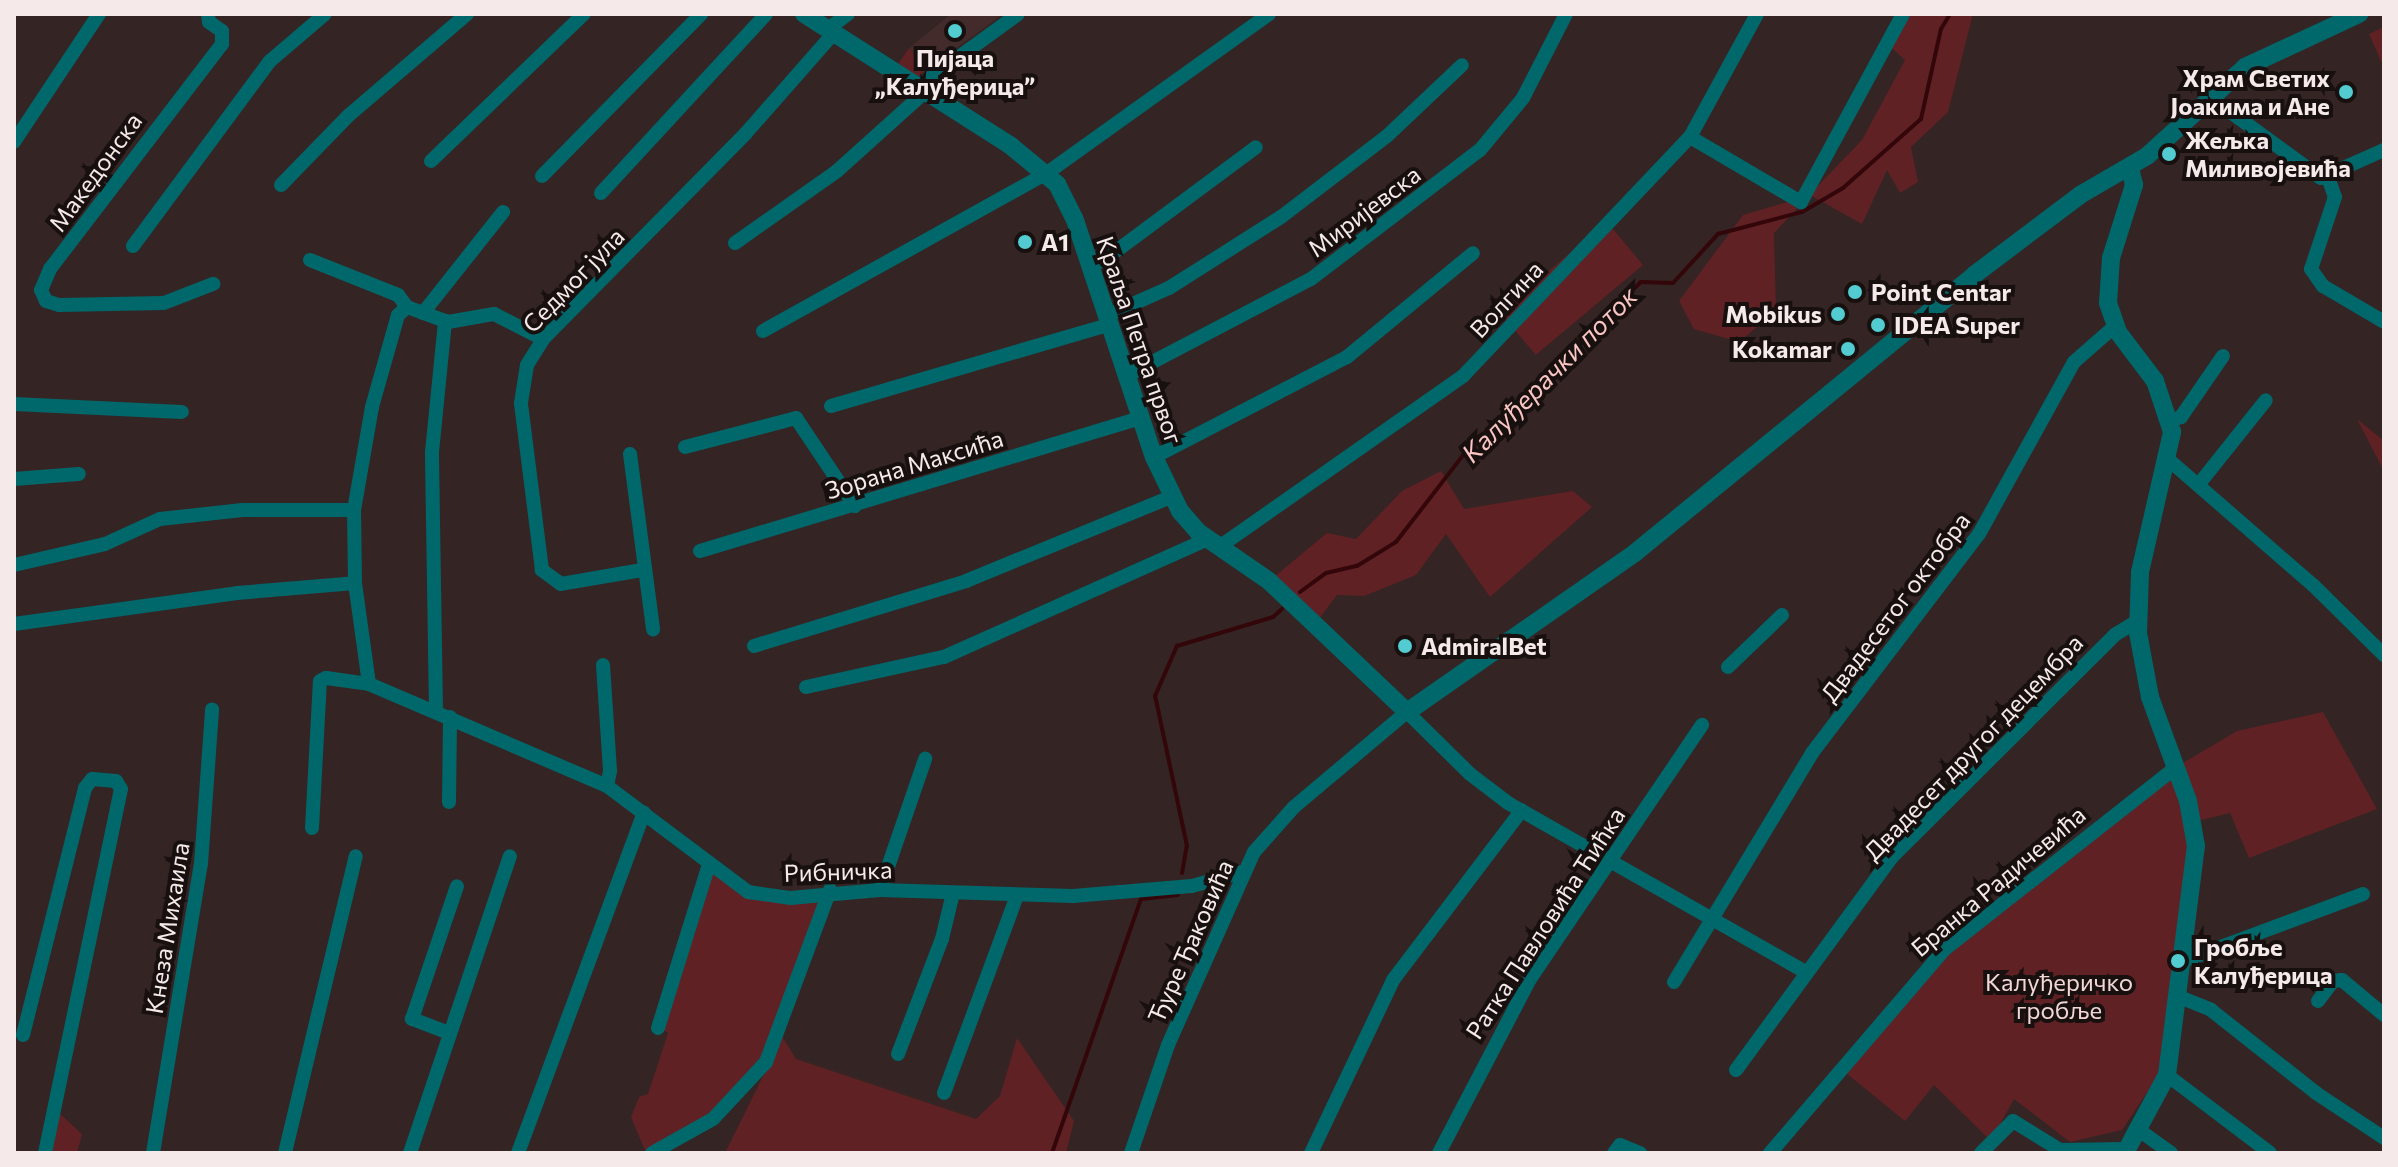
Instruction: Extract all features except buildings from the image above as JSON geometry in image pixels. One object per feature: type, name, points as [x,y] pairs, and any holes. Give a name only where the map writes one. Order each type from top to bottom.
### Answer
[{"type":"street","points":[[14,142],[99,14]]},
{"type":"street","name":"Македонска","points":[[208,14],[209,22],[222,31],[222,44],[50,269],[41,290],[46,301],[59,305],[164,303],[213,284]]},
{"type":"street","points":[[133,246],[270,61],[325,14]]},
{"type":"street","points":[[281,185],[348,116],[467,14]]},
{"type":"street","points":[[431,161],[584,14]]},
{"type":"street","points":[[542,176],[701,14]]},
{"type":"street","points":[[601,193],[766,14]]},
{"type":"street","name":"Краља Петра првог","points":[[804,14],[1047,173],[1067,200],[1140,418],[1171,497],[1214,543],[1281,591],[1407,712]]},
{"type":"street","name":"Седмог јула","points":[[642,570],[561,584],[542,570],[521,403],[527,365],[543,339],[746,133],[848,14]]},
{"type":"street","points":[[735,243],[837,171],[922,89],[1018,14]]},
{"type":"street","points":[[763,331],[1047,173],[1269,14]]},
{"type":"street","name":"Миријевска","points":[[1126,376],[1311,279],[1480,150],[1523,98],[1566,14]]},
{"type":"street","name":"Волгина","points":[[806,687],[944,657],[1214,543],[1463,376],[1690,137],[1757,14]]},
{"type":"street","points":[[1690,137],[1801,202],[1903,14]]},
{"type":"street","points":[[1806,972],[1711,919],[1612,858],[1522,810],[1470,774],[1407,712],[1624,561],[1974,275],[2080,195],[2130,168],[2210,97],[2268,52],[2359,14]]},
{"type":"street","points":[[831,406],[1107,320],[1169,288],[1281,217],[1387,136],[1462,65]]},
{"type":"street","points":[[2210,97],[2316,176],[2328,177],[2384,150]]},
{"type":"street","points":[[1089,265],[1104,260],[1256,147]]},
{"type":"street","points":[[1981,1153],[2013,1121],[2060,1150],[2126,1151],[2167,1075],[2196,846],[2176,767],[2150,697],[2138,621],[2142,561],[2169,460],[2170,421],[2155,381],[2115,326],[2108,281],[2134,185],[2130,168]]},
{"type":"street","points":[[2328,177],[2335,197],[2311,269],[2323,286],[2384,322]]},
{"type":"street","points":[[423,313],[503,212]]},
{"type":"street","points":[[1154,457],[1347,357],[1473,253]]},
{"type":"street","points":[[310,260],[398,295],[407,307],[445,321],[494,314],[543,339]]},
{"type":"street","points":[[369,684],[355,583],[354,510],[372,407],[398,315],[407,307]]},
{"type":"street","points":[[445,321],[432,452],[449,802]]},
{"type":"street","name":"Двадесетог октобра","points":[[1674,982],[1812,753],[1979,534],[2082,350],[2115,326]]},
{"type":"street","points":[[2170,421],[2181,417],[2223,356]]},
{"type":"street","points":[[2199,484],[2266,400]]},
{"type":"street","points":[[14,404],[182,412]]},
{"type":"street","points":[[685,447],[796,418],[855,506]]},
{"type":"street","name":"Зорана Максића","points":[[700,551],[1140,418]]},
{"type":"street","points":[[630,454],[642,570],[653,629]]},
{"type":"street","points":[[2169,460],[2384,655]]},
{"type":"street","points":[[14,479],[79,474]]},
{"type":"street","points":[[754,646],[966,581],[1171,497]]},
{"type":"street","points":[[14,565],[105,544],[145,523],[169,517],[243,510],[354,510]]},
{"type":"street","points":[[14,624],[237,593],[355,583]]},
{"type":"street","points":[[1728,667],[1782,615]]},
{"type":"street","name":"Двадесет другог децембра","points":[[1736,1070],[1806,972],[1914,832],[2116,634],[2138,621]]},
{"type":"street","points":[[603,665],[610,771],[607,786]]},
{"type":"street","name":"Рибничка","points":[[312,828],[320,681],[326,678],[369,684],[607,786],[748,892],[790,898],[830,890],[1016,898],[1192,886],[1242,872]]},
{"type":"street","name":"Кнеза Михаила","points":[[153,1153],[201,864],[212,709]]},
{"type":"street","name":"Ђуре Ђаковића","points":[[1131,1153],[1144,1105],[1242,872],[1272,829],[1407,712]]},
{"type":"street","name":"Ратка Павловића Ћићка","points":[[1442,1152],[1501,1027],[1702,725]]},
{"type":"street","points":[[880,890],[925,759]]},
{"type":"street","name":"Бранка Радичевића","points":[[1770,1153],[1945,949],[2176,767]]},
{"type":"street","points":[[23,1035],[89,781],[116,781],[121,789],[45,1153]]},
{"type":"street","points":[[1311,1153],[1393,980],[1522,810]]},
{"type":"street","points":[[518,1153],[644,813]]},
{"type":"street","points":[[285,1153],[356,856]]},
{"type":"street","points":[[410,1153],[510,856]]},
{"type":"street","points":[[658,1028],[709,864]]},
{"type":"street","points":[[449,1033],[412,1019],[457,886]]},
{"type":"street","points":[[652,1153],[713,1119],[766,1062],[830,890]]},
{"type":"street","points":[[898,1054],[942,939],[953,893]]},
{"type":"street","points":[[2183,961],[2363,894]]},
{"type":"street","points":[[944,1093],[1016,898]]},
{"type":"street","points":[[2318,1001],[2333,981],[2342,980],[2384,1015]]},
{"type":"street","points":[[2177,996],[2211,1010],[2384,1138]]},
{"type":"street","points":[[2167,1075],[2270,1153]]},
{"type":"street","points":[[2136,1128],[2171,1153]]},
{"type":"street","points":[[1614,1153],[1620,1145],[1640,1153]]},
{"type":"shaded area","name":"Пијаца „Калуђерица”","points":[[951,14],[1002,15],[926,70],[909,48]]},
{"type":"green space","points":[[1903,14],[1973,14],[1948,112],[1911,147],[1918,182],[1900,193],[1887,170],[1862,224],[1810,195],[1774,233],[1776,311],[1739,342],[1694,329],[1679,301],[1743,215],[1808,196],[1862,140],[1905,60],[1887,44]]},
{"type":"green space","points":[[2384,27],[2384,68],[2369,34]]},
{"type":"green space","points":[[909,48],[926,70],[918,77],[898,64]]},
{"type":"green space","points":[[1607,222],[1643,265],[1536,355],[1500,312]]},
{"type":"green space","points":[[2357,419],[2384,441],[2384,471]]},
{"type":"green space","points":[[1441,471],[1464,509],[1573,491],[1592,507],[1490,597],[1446,534],[1416,575],[1364,596],[1337,595],[1315,624],[1269,581],[1327,533],[1356,539],[1402,491]]},
{"type":"green space","points":[[2323,712],[2377,809],[2249,858],[2230,813],[2193,822],[2176,767],[2237,731]]},
{"type":"green space","name":"Калуђеричко гробље","points":[[2170,776],[2187,817],[2190,871],[2158,1076],[2122,1130],[2070,1142],[2014,1099],[1991,1141],[1934,1085],[1905,1121],[1841,1069],[1924,971]]},
{"type":"green space","points":[[717,870],[748,892],[830,890],[780,1033],[796,1059],[976,1119],[1000,1096],[1017,1038],[1074,1121],[1066,1153],[725,1153],[766,1070],[732,1102],[646,1153],[631,1117],[639,1097],[648,1094],[668,1033],[662,1029],[709,876]]},
{"type":"green space","points":[[57,1111],[82,1134],[77,1153],[45,1153]]},
{"type":"waterway","name":"Калуђерачки поток","points":[[1300,592],[1326,573],[1357,566],[1396,542],[1468,449],[1641,282],[1673,283],[1718,234],[1802,212],[1843,188],[1921,119],[1941,29],[1950,14]]},
{"type":"waterway","name":"Калуђерачки поток","points":[[1182,873],[1187,846],[1155,696],[1177,646],[1273,617],[1282,609]]},
{"type":"waterway","name":"Калуђерачки поток","points":[[1052,1153],[1141,899],[1178,895]]},
{"type":"place","name":"Пијаца „Калуђерица”","points":[[955,31]]},
{"type":"place","name":"Храм Светих Јоакима и Ане","points":[[2346,92]]},
{"type":"place","name":"Жељка Миливојевића","points":[[2169,154]]},
{"type":"place","name":"A1","points":[[1025,242]]},
{"type":"place","name":"Point Centar","points":[[1855,292]]},
{"type":"place","name":"Mobikus","points":[[1838,314]]},
{"type":"place","name":"IDEA Super","points":[[1878,325]]},
{"type":"place","name":"Kokamar","points":[[1848,349]]},
{"type":"place","name":"AdmiralBet","points":[[1405,646]]},
{"type":"place","name":"Гробље Калуђерица","points":[[2178,961]]}]
